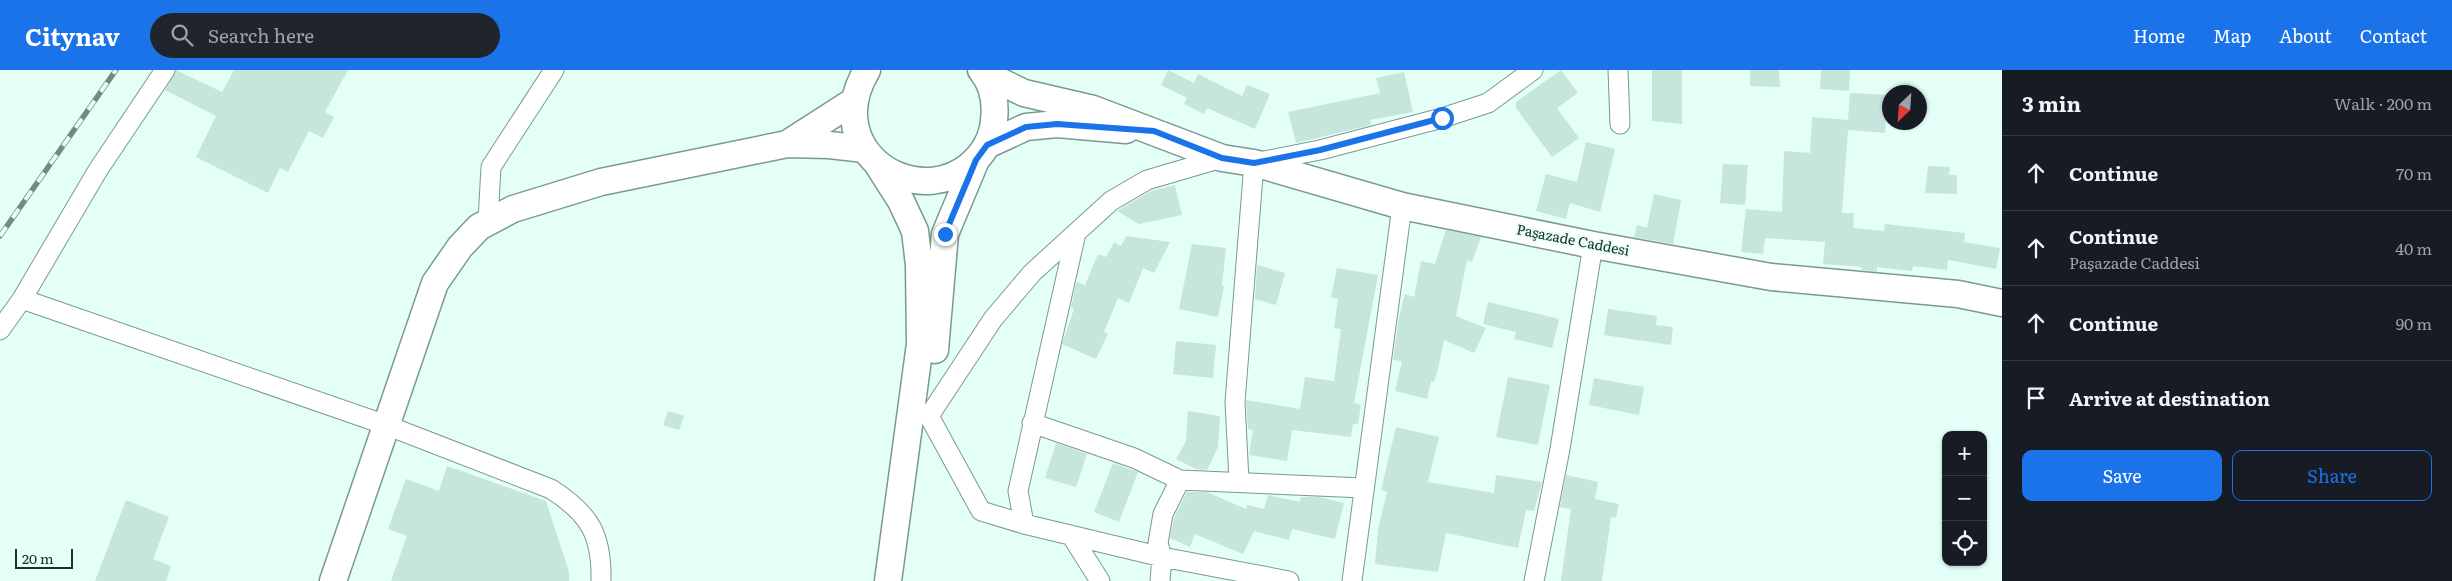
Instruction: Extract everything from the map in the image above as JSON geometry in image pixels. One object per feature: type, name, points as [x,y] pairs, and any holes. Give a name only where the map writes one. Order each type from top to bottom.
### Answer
[{"type":"street","points":[[0,330],[22,299],[98,170],[165,70]]},
{"type":"street","points":[[488,221],[491,167],[554,70]]},
{"type":"street","points":[[867,70],[859,84],[854,101],[854,118],[857,134],[901,201],[915,231],[919,265],[920,344],[888,581]]},
{"type":"street","points":[[1239,481],[1235,402],[1254,163],[1320,150],[1442,118],[1488,103],[1533,70]]},
{"type":"street","points":[[1618,70],[1620,124]]},
{"type":"street","points":[[905,581],[929,416],[945,234],[994,128],[995,109],[992,91],[983,72]]},
{"type":"street","name":"Paşazade Caddesi","points":[[983,72],[1024,93],[1093,109],[1222,158],[1254,163],[1402,206],[1593,245],[1771,277],[1958,294],[2002,303]]},
{"type":"street","points":[[787,144],[854,101]]},
{"type":"street","points":[[332,581],[435,283],[460,247],[479,227],[488,221],[513,209],[601,182],[787,144],[829,145],[870,156],[899,177],[926,182],[945,179],[962,172],[982,152],[1026,127],[1057,124],[1154,131]]},
{"type":"street","points":[[929,416],[993,318],[1032,273],[1111,201],[1147,180],[1222,158]]},
{"type":"street","points":[[1352,581],[1402,206]]},
{"type":"street","points":[[1024,524],[1018,491],[1076,233]]},
{"type":"street","points":[[1534,581],[1560,449],[1593,245]]},
{"type":"street","points":[[22,299],[386,425],[552,490],[570,501],[584,515],[596,534],[601,562],[601,581]]},
{"type":"street","points":[[929,416],[981,511],[1024,524],[1162,557],[1289,581]]},
{"type":"street","points":[[1032,423],[1134,458],[1180,480],[1239,481],[1364,488]]},
{"type":"street","points":[[1160,581],[1162,557],[1158,542],[1163,514],[1180,480]]},
{"type":"street","points":[[1071,535],[1100,581]]},
{"type":"building","points":[[176,70],[222,92],[234,70],[348,70],[325,112],[334,117],[323,138],[309,131],[288,172],[280,168],[268,193],[196,157],[216,116],[165,90]]},
{"type":"building","points":[[1168,70],[1194,83],[1198,74],[1242,96],[1247,85],[1270,94],[1255,129],[1207,108],[1204,114],[1184,104],[1187,98],[1161,85]]},
{"type":"building","points":[[1561,70],[1578,93],[1557,108],[1579,138],[1552,157],[1516,108],[1516,102]]},
{"type":"building","points":[[1652,70],[1682,70],[1682,124],[1652,121]]},
{"type":"building","points":[[1750,70],[1779,70],[1780,87],[1750,86]]},
{"type":"building","points":[[1821,70],[1850,70],[1849,91],[1820,89]]},
{"type":"building","points":[[1404,72],[1413,112],[1370,120],[1371,125],[1296,143],[1288,112],[1380,93],[1376,78]]},
{"type":"building","points":[[1850,93],[1882,95],[1882,130],[1885,130],[1885,133],[1848,130],[1842,213],[1854,213],[1853,228],[1884,231],[1885,224],[1965,233],[1964,242],[2000,248],[1996,269],[1948,260],[1947,270],[1913,266],[1912,271],[1877,267],[1877,272],[1862,270],[1862,267],[1823,264],[1825,242],[1765,238],[1763,254],[1741,252],[1746,209],[1782,212],[1784,151],[1810,153],[1812,117],[1848,120]]},
{"type":"building","points":[[1586,142],[1615,149],[1600,212],[1570,203],[1566,219],[1536,211],[1546,174],[1577,182]]},
{"type":"building","points":[[1723,164],[1748,165],[1745,205],[1720,203]]},
{"type":"building","points":[[1928,166],[1950,167],[1949,175],[1957,175],[1957,194],[1925,193]]},
{"type":"building","points":[[1175,185],[1182,215],[1139,224],[1117,211],[1151,191]]},
{"type":"building","points":[[1654,194],[1681,200],[1673,244],[1634,237],[1637,225],[1647,228]]},
{"type":"building","points":[[1446,230],[1481,237],[1472,262],[1467,260],[1456,316],[1486,328],[1474,353],[1444,340],[1438,369],[1434,382],[1431,381],[1427,399],[1395,391],[1402,361],[1393,360],[1399,317],[1405,294],[1414,297],[1421,261],[1435,264]]},
{"type":"building","points":[[1126,236],[1170,242],[1154,273],[1143,268],[1129,303],[1118,298],[1104,332],[1108,334],[1096,359],[1062,344],[1074,309],[1071,308],[1076,284],[1077,282],[1085,285],[1098,254],[1106,257],[1114,242],[1121,246]]},
{"type":"building","points":[[1192,244],[1226,248],[1222,286],[1224,286],[1218,317],[1179,309]]},
{"type":"building","points":[[1257,265],[1285,273],[1276,305],[1255,299]]},
{"type":"building","points":[[1337,268],[1378,275],[1354,403],[1361,405],[1358,424],[1353,424],[1351,437],[1292,430],[1287,461],[1249,455],[1253,430],[1248,429],[1246,400],[1300,409],[1305,377],[1334,381],[1341,329],[1334,328],[1338,299],[1331,297]]},
{"type":"building","points":[[1488,302],[1559,319],[1552,348],[1514,339],[1516,332],[1483,324]]},
{"type":"building","points":[[1608,309],[1657,316],[1656,325],[1673,327],[1671,345],[1604,335]]},
{"type":"building","points":[[1176,341],[1216,345],[1213,378],[1173,374]]},
{"type":"building","points":[[1508,377],[1550,385],[1538,445],[1496,437]]},
{"type":"building","points":[[1594,378],[1644,387],[1639,415],[1589,405]]},
{"type":"building","points":[[668,411],[684,416],[679,430],[663,425]]},
{"type":"building","points":[[1188,411],[1220,416],[1218,447],[1207,470],[1196,469],[1176,459],[1186,441]]},
{"type":"building","points":[[1396,427],[1439,437],[1428,482],[1494,493],[1496,475],[1542,482],[1534,511],[1526,510],[1518,548],[1446,533],[1438,572],[1375,564],[1378,529],[1387,492],[1381,490]]},
{"type":"building","points":[[1056,443],[1087,454],[1076,487],[1045,478]]},
{"type":"building","points":[[1113,463],[1138,472],[1119,522],[1094,512]]},
{"type":"building","points":[[447,466],[546,501],[569,572],[569,581],[391,581],[407,536],[388,529],[406,479],[439,491]]},
{"type":"building","points":[[1566,475],[1598,482],[1595,499],[1619,504],[1616,518],[1611,517],[1602,581],[1561,581],[1571,509],[1560,507]]},
{"type":"building","points":[[1187,492],[1207,492],[1246,509],[1247,505],[1264,509],[1268,495],[1300,502],[1301,497],[1320,497],[1344,503],[1335,539],[1292,529],[1289,540],[1254,531],[1243,554],[1195,534],[1190,547],[1170,538],[1174,518]]},
{"type":"building","points":[[126,500],[169,517],[153,559],[171,566],[166,581],[95,581]]},
{"type":"railway","points":[[0,236],[116,70]]},
{"type":"route","points":[[945,234],[952,213],[965,188],[976,160],[987,145],[1026,127],[1057,124],[1086,128],[1154,131],[1222,158],[1254,163],[1320,150],[1442,118]]}]
